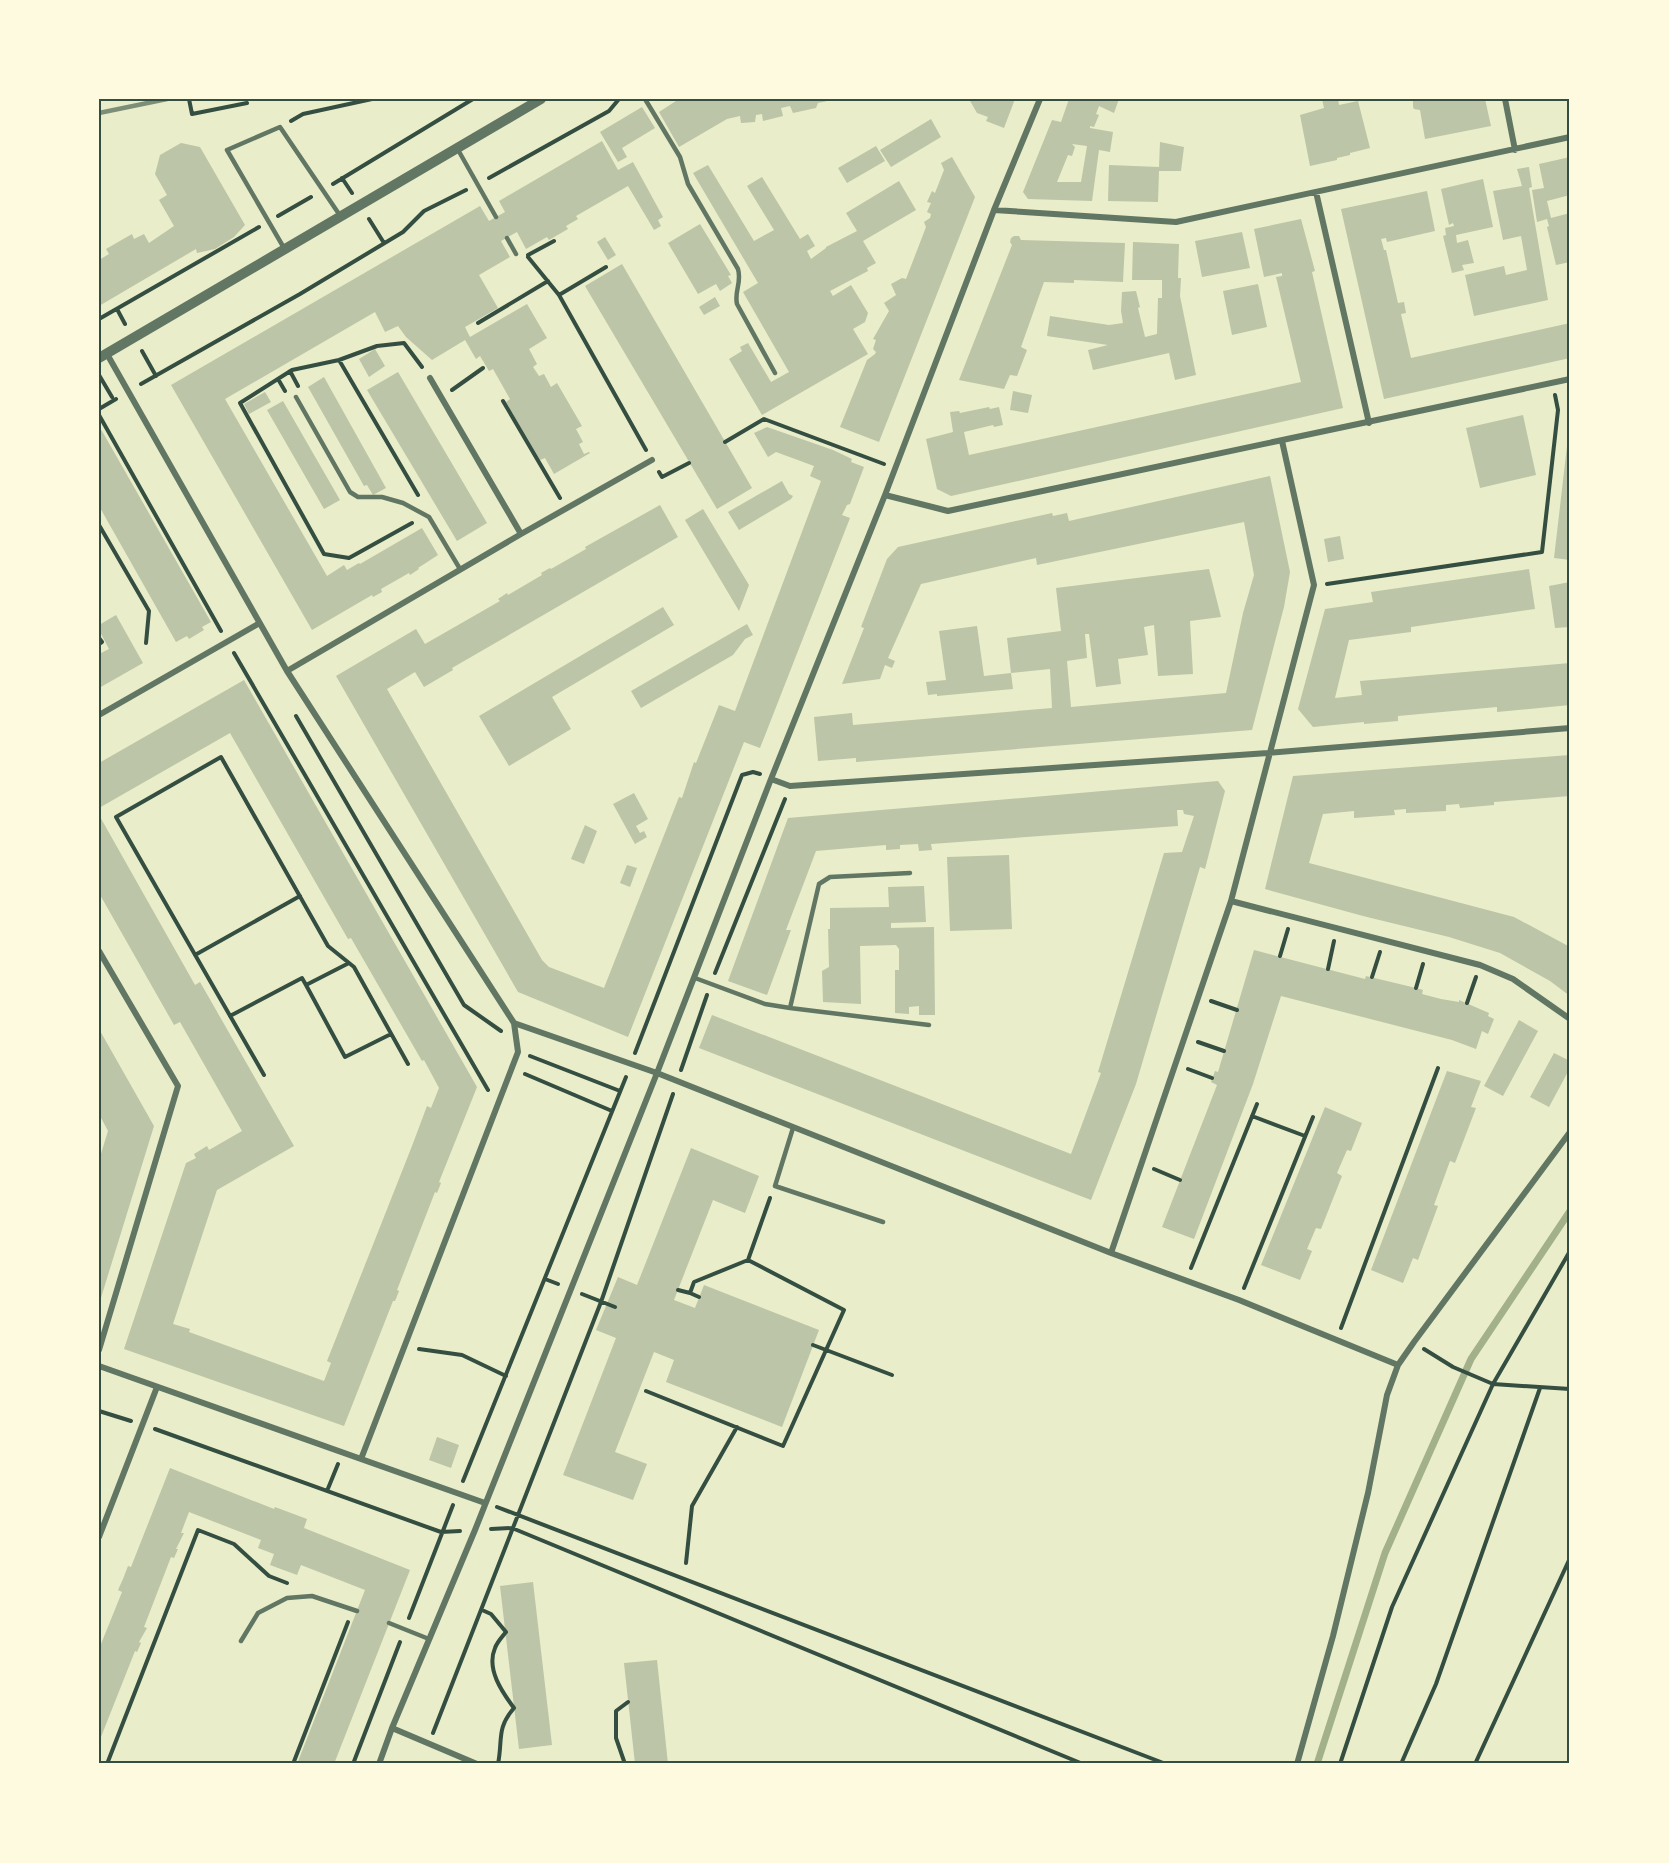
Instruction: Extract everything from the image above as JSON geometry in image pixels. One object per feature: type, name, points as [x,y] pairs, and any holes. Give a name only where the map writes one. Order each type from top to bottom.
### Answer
[{"type":"street","points":[[361,1459],[518,1052],[514,1023],[286,671],[128,392],[103,356],[541,99]]},
{"type":"street","points":[[379,1764],[657,1074],[771,779],[885,495],[994,210],[1040,99]]},
{"type":"street","points":[[1505,99],[1515,150]]},
{"type":"street","points":[[994,210],[1176,222],[1570,137]]},
{"type":"street","points":[[1316,192],[1369,423]]},
{"type":"street","points":[[430,378],[521,534]]},
{"type":"street","points":[[885,495],[948,512],[1570,379]]},
{"type":"street","points":[[1111,1252],[1231,901],[1268,753],[1314,585],[1282,441]]},
{"type":"street","points":[[286,671],[652,460]]},
{"type":"street","points":[[99,715],[258,624]]},
{"type":"street","points":[[771,779],[790,786],[1268,753],[1570,728]]},
{"type":"street","points":[[1231,901],[1480,965],[1513,979],[1570,1019]]},
{"type":"street","points":[[99,951],[178,1086],[99,1350]]},
{"type":"street","points":[[514,1023],[657,1074],[1239,1300],[1398,1365]]},
{"type":"street","points":[[1297,1764],[1333,1636],[1368,1493],[1387,1395],[1398,1365],[1570,1132]]},
{"type":"street","points":[[99,1366],[485,1503]]},
{"type":"street","points":[[99,1537],[157,1387]]},
{"type":"street","points":[[392,1728],[477,1764]]},
{"type":"lane","points":[[645,99],[680,158],[688,184],[738,269],[740,283],[736,298],[737,304],[775,373]]},
{"type":"lane","points":[[285,250],[227,150],[280,127],[342,217]]},
{"type":"lane","points":[[458,148],[496,218]]},
{"type":"lane","points":[[507,238],[516,254]]},
{"type":"lane","points":[[296,397],[350,492],[358,497],[382,497],[403,503],[427,516],[460,569]]},
{"type":"lane","points":[[790,1008],[819,884],[830,877],[910,873]]},
{"type":"lane","points":[[695,978],[765,1004],[929,1025]]},
{"type":"lane","points":[[793,1128],[775,1186],[883,1222]]},
{"type":"lane","points":[[241,1641],[258,1613],[287,1598],[312,1596],[355,1611]]},
{"type":"lane","points":[[389,1623],[429,1639]]},
{"type":"path","points":[[189,99],[192,114],[247,102],[238,104],[237,99]]},
{"type":"path","points":[[280,127],[303,114],[372,99]]},
{"type":"path","points":[[99,319],[323,190],[473,99]]},
{"type":"path","points":[[99,409],[403,232],[424,212],[536,154],[609,111],[620,99]]},
{"type":"path","points":[[527,256],[554,241]]},
{"type":"path","points":[[522,249],[559,295],[662,477],[689,463]]},
{"type":"path","points":[[559,295],[606,267]]},
{"type":"path","points":[[478,323],[548,281]]},
{"type":"path","points":[[339,360],[416,490],[427,516],[349,558],[324,554],[240,403],[290,371],[339,360],[377,345],[404,343],[430,378]]},
{"type":"path","points":[[441,397],[483,368]]},
{"type":"path","points":[[290,371],[299,387]]},
{"type":"path","points":[[278,379],[286,393]]},
{"type":"path","points":[[1314,585],[1542,552],[1558,410],[1553,383]]},
{"type":"path","points":[[503,401],[567,508]]},
{"type":"path","points":[[99,415],[227,641],[497,1106]]},
{"type":"path","points":[[725,442],[764,419],[895,468]]},
{"type":"path","points":[[99,525],[148,611],[146,644]]},
{"type":"path","points":[[99,638],[102,642],[99,644]]},
{"type":"path","points":[[264,1075],[116,817],[221,757],[328,946],[354,968],[408,1065]]},
{"type":"path","points":[[353,1764],[441,1532],[631,1064],[742,775],[753,772],[771,779]]},
{"type":"path","points":[[429,1743],[601,1302],[711,985],[790,786]]},
{"type":"path","points":[[195,955],[300,896]]},
{"type":"path","points":[[1281,956],[1291,916]]},
{"type":"path","points":[[1328,969],[1337,928]]},
{"type":"path","points":[[1372,977],[1383,940]]},
{"type":"path","points":[[1416,988],[1426,951]]},
{"type":"path","points":[[306,985],[349,963]]},
{"type":"path","points":[[1467,1003],[1480,965]]},
{"type":"path","points":[[230,1016],[302,978],[345,1058],[391,1034]]},
{"type":"path","points":[[1199,997],[1237,1010]]},
{"type":"path","points":[[1186,1037],[1224,1051]]},
{"type":"path","points":[[518,1052],[620,1091]]},
{"type":"path","points":[[1176,1065],[1212,1078]]},
{"type":"path","points":[[1336,1340],[1438,1068]]},
{"type":"path","points":[[511,1069],[612,1111]]},
{"type":"path","points":[[1186,1280],[1257,1104]]},
{"type":"path","points":[[1252,1116],[1305,1136]]},
{"type":"path","points":[[1239,1300],[1313,1117]]},
{"type":"path","points":[[1142,1164],[1180,1180]]},
{"type":"path","points":[[690,1293],[694,1282],[748,1260],[775,1186]]},
{"type":"path","points":[[1341,1764],[1392,1607],[1493,1384],[1570,1251]]},
{"type":"path","points":[[646,1391],[783,1446],[844,1310],[748,1260]]},
{"type":"path","points":[[678,1290],[699,1297]]},
{"type":"path","points":[[1413,1342],[1453,1367],[1493,1384],[1570,1389]]},
{"type":"path","points":[[813,1345],[892,1375]]},
{"type":"path","points":[[403,1350],[409,1348],[462,1354],[506,1376]]},
{"type":"path","points":[[1401,1764],[1436,1684],[1540,1388]]},
{"type":"path","points":[[99,1411],[441,1532],[512,1528],[1083,1764]]},
{"type":"path","points":[[686,1563],[692,1506],[737,1427]]},
{"type":"path","points":[[327,1491],[343,1452]]},
{"type":"path","points":[[485,1503],[1166,1764]]},
{"type":"path","points":[[107,1764],[198,1530],[234,1544],[269,1576],[296,1586]]},
{"type":"path","points":[[1475,1764],[1570,1558]]},
{"type":"path","points":[[482,1610],[491,1614],[506,1632],[495,1648],[493,1668],[501,1692],[514,1708],[505,1719],[500,1734],[498,1764]]},
{"type":"path","points":[[293,1764],[355,1611]]},
{"type":"path","points":[[624,1764],[616,1738],[616,1711],[628,1702]]},
{"type":"building","points":[[679,99],[832,100],[818,103],[816,108],[793,113],[790,106],[781,108],[783,116],[763,121],[762,114],[756,115],[755,122],[741,123],[740,116],[727,119],[679,147],[659,112]]},
{"type":"building","points":[[969,99],[1015,99],[1004,128],[986,121],[988,117],[977,113]]},
{"type":"building","points":[[1069,99],[1119,99],[1114,113],[1099,106],[1096,114],[1099,115],[1094,127],[1090,126],[1090,128],[1113,132],[1110,152],[1099,150],[1092,201],[1028,199],[1023,192],[1052,120],[1061,122]],"holes":[[[1072,144],[1087,146],[1081,182],[1057,182],[1068,155],[1072,156],[1075,147]]]},
{"type":"building","points":[[1322,99],[1338,99],[1339,105],[1358,101],[1370,148],[1350,153],[1337,160],[1310,166],[1300,115],[1324,108]]},
{"type":"building","points":[[1417,99],[1485,99],[1491,126],[1425,139],[1420,110],[1413,107],[1413,101]]},
{"type":"building","points":[[642,107],[655,128],[622,148],[627,157],[618,162],[600,132]]},
{"type":"building","points":[[931,119],[941,137],[891,167],[880,150]]},
{"type":"building","points":[[602,141],[618,170],[633,162],[663,217],[658,220],[661,226],[654,230],[628,186],[576,216],[578,219],[566,226],[568,229],[549,240],[547,237],[526,249],[517,232],[501,241],[510,257],[479,275],[498,308],[465,327],[470,337],[527,304],[547,338],[529,349],[537,364],[533,367],[539,376],[544,374],[551,387],[557,383],[582,426],[576,429],[583,442],[579,444],[584,454],[590,453],[554,474],[545,458],[540,460],[506,402],[510,399],[493,369],[489,371],[480,356],[476,359],[465,340],[432,360],[406,337],[398,326],[385,332],[375,312],[225,399],[327,576],[344,565],[347,570],[360,564],[422,528],[438,555],[410,575],[409,573],[381,589],[382,592],[373,597],[372,595],[312,630],[171,385],[480,206],[489,221],[505,212],[499,201]]},
{"type":"building","points":[[1160,142],[1184,147],[1181,171],[1159,171],[1158,202],[1108,201],[1109,165],[1159,167]]},
{"type":"building","points":[[181,143],[200,147],[245,225],[234,237],[215,249],[197,253],[196,249],[99,306],[99,260],[109,254],[106,249],[132,234],[134,239],[144,234],[149,243],[174,226],[159,200],[167,195],[155,174],[160,155]]},
{"type":"building","points":[[876,146],[885,161],[847,183],[838,168]]},
{"type":"building","points":[[952,157],[975,197],[879,442],[840,427],[867,360],[876,352],[873,349],[876,340],[873,339],[889,311],[884,303],[896,295],[891,284],[902,278],[906,279],[926,227],[924,222],[930,218],[931,214],[927,212],[931,203],[927,202],[932,191],[935,193],[944,170],[941,163]]},
{"type":"building","points":[[1570,157],[1570,195],[1547,201],[1551,218],[1570,213],[1570,262],[1556,265],[1547,219],[1537,222],[1532,190],[1544,188],[1539,164]]},
{"type":"building","points":[[708,165],[754,241],[774,230],[747,186],[762,177],[800,239],[808,234],[815,246],[807,251],[811,259],[826,247],[857,231],[846,213],[899,181],[916,210],[863,241],[876,263],[867,268],[868,271],[830,291],[833,296],[851,285],[868,313],[865,322],[853,329],[868,354],[762,415],[729,359],[742,351],[740,347],[748,343],[771,382],[789,372],[743,292],[758,283],[693,173]]},
{"type":"building","points":[[1529,167],[1532,187],[1529,188],[1548,300],[1474,316],[1465,275],[1504,266],[1506,275],[1527,270],[1521,236],[1503,240],[1493,191],[1522,186],[1517,169]]},
{"type":"building","points":[[1483,179],[1493,227],[1456,235],[1457,243],[1468,240],[1474,263],[1462,265],[1464,270],[1452,273],[1443,236],[1446,235],[1445,228],[1454,226],[1453,223],[1449,225],[1441,189]]},
{"type":"building","points":[[1427,191],[1435,231],[1387,242],[1386,238],[1381,239],[1384,250],[1386,250],[1398,303],[1404,302],[1406,313],[1401,314],[1411,358],[1570,323],[1570,358],[1384,399],[1341,209]]},
{"type":"building","points":[[1301,219],[1315,271],[1312,272],[1343,408],[951,496],[937,489],[926,439],[953,432],[950,412],[959,411],[960,413],[999,407],[1003,425],[964,432],[969,455],[1301,382],[1276,277],[1282,276],[1282,273],[1264,277],[1254,229]]},
{"type":"building","points":[[700,224],[731,275],[728,276],[732,283],[720,291],[716,284],[698,294],[668,243]]},
{"type":"building","points":[[1242,232],[1250,268],[1202,277],[1195,241]]},
{"type":"building","points":[[1019,236],[1021,240],[1125,243],[1123,282],[1074,280],[1074,283],[1044,282],[1021,347],[1027,350],[1017,376],[1010,375],[1004,389],[959,380],[1012,245],[1011,238]]},
{"type":"building","points":[[605,237],[616,255],[608,260],[597,242]]},
{"type":"building","points":[[1133,242],[1179,244],[1180,296],[1196,375],[1175,380],[1169,353],[1093,370],[1088,350],[1108,345],[1047,336],[1050,316],[1109,325],[1123,323],[1122,292],[1136,291],[1145,337],[1157,334],[1158,298],[1162,298],[1162,280],[1132,280]]},
{"type":"building","points":[[622,264],[752,488],[717,509],[585,286]]},
{"type":"building","points":[[1258,284],[1267,327],[1232,335],[1223,291]]},
{"type":"building","points":[[715,297],[720,306],[704,315],[699,307]]},
{"type":"building","points":[[375,349],[385,366],[369,377],[359,359]]},
{"type":"building","points":[[398,372],[487,523],[457,541],[367,390]]},
{"type":"building","points":[[324,377],[386,488],[373,495],[367,485],[364,486],[308,387]]},
{"type":"building","points":[[1013,391],[1032,395],[1028,413],[1010,410]]},
{"type":"building","points":[[265,392],[271,402],[249,414],[244,404]]},
{"type":"building","points":[[283,401],[340,500],[324,509],[267,410]]},
{"type":"building","points":[[1523,415],[1536,475],[1480,488],[1466,428]]},
{"type":"building","points":[[767,427],[833,450],[852,459],[851,462],[864,467],[850,504],[847,505],[842,515],[850,518],[760,748],[744,742],[628,1037],[518,992],[336,676],[416,629],[425,644],[500,601],[498,599],[507,593],[508,595],[542,575],[541,573],[660,505],[678,537],[452,668],[453,670],[424,687],[415,672],[387,689],[542,960],[549,967],[604,988],[679,797],[682,798],[694,762],[696,763],[719,705],[735,711],[821,481],[810,476],[814,466],[776,452],[768,457],[754,433]]},
{"type":"building","points":[[99,428],[211,622],[202,627],[204,630],[189,639],[187,636],[176,642],[99,506]]},
{"type":"building","points":[[1570,430],[1570,560],[1554,558]]},
{"type":"building","points":[[1270,476],[1290,572],[1284,607],[1252,730],[856,762],[856,758],[818,761],[814,717],[852,713],[853,725],[1052,708],[1050,669],[1011,673],[1007,638],[1061,631],[1056,588],[1209,569],[1221,617],[1190,621],[1193,674],[1158,676],[1154,625],[1144,627],[1148,655],[1118,659],[1121,684],[1096,687],[1089,634],[1085,634],[1087,658],[1067,661],[1071,707],[1226,693],[1243,613],[1254,575],[1244,522],[1037,565],[1036,558],[921,584],[888,658],[895,661],[892,668],[885,665],[880,679],[842,684],[887,559],[898,547],[1052,513],[1053,516],[1067,513],[1069,521]]},
{"type":"building","points":[[782,481],[789,494],[793,496],[791,499],[739,530],[728,512]]},
{"type":"building","points":[[703,509],[749,585],[739,611],[685,520]]},
{"type":"building","points":[[1340,536],[1344,559],[1328,562],[1324,539]]},
{"type":"building","points":[[1529,569],[1535,609],[1411,627],[1411,632],[1349,640],[1335,698],[1362,695],[1360,681],[1570,663],[1570,705],[1497,712],[1497,707],[1398,716],[1398,721],[1313,727],[1298,709],[1325,609],[1373,602],[1371,592]]},
{"type":"building","points":[[1570,582],[1570,627],[1555,628],[1549,586]]},
{"type":"building","points":[[663,607],[674,625],[552,697],[571,729],[509,766],[479,716]]},
{"type":"building","points":[[116,615],[143,663],[99,688],[99,654],[109,649],[99,630],[99,625]]},
{"type":"building","points":[[747,624],[753,635],[745,639],[733,655],[641,708],[631,691]]},
{"type":"building","points":[[977,626],[984,676],[1011,673],[1013,689],[928,695],[926,682],[946,680],[939,631]]},
{"type":"building","points":[[244,680],[477,1087],[397,1290],[399,1291],[344,1426],[124,1349],[186,1163],[196,1158],[194,1154],[207,1146],[209,1150],[242,1131],[180,1022],[174,1025],[99,893],[99,815],[195,985],[200,982],[294,1146],[217,1190],[173,1324],[190,1329],[189,1332],[324,1381],[331,1363],[327,1361],[427,1106],[431,1108],[439,1088],[351,938],[348,939],[230,733],[99,808],[99,763]]},
{"type":"building","points":[[1570,755],[1570,796],[1494,802],[1494,805],[1460,808],[1459,804],[1446,805],[1446,811],[1406,813],[1406,809],[1394,810],[1395,815],[1354,818],[1354,811],[1323,814],[1309,863],[1514,917],[1570,947],[1570,996],[1550,981],[1500,953],[1449,937],[1265,889],[1293,776]]},
{"type":"building","points":[[1218,781],[1225,791],[1205,869],[1200,867],[1136,1084],[1091,1200],[699,1048],[712,1015],[1071,1154],[1101,1073],[1098,1072],[1164,853],[1182,852],[1194,816],[1184,814],[1183,810],[1177,810],[1178,826],[931,844],[932,850],[919,851],[918,844],[900,845],[900,849],[886,850],[886,845],[816,851],[786,930],[791,930],[767,995],[728,981],[788,818]]},
{"type":"building","points":[[634,793],[648,819],[636,826],[640,833],[644,831],[647,837],[635,844],[613,804]]},
{"type":"building","points":[[585,825],[597,831],[584,864],[571,859]]},
{"type":"building","points":[[1009,855],[1012,929],[950,931],[947,857]]},
{"type":"building","points":[[627,865],[637,868],[630,887],[620,883]]},
{"type":"building","points":[[924,886],[926,922],[891,923],[891,928],[934,927],[935,1015],[919,1015],[919,1006],[909,1007],[909,1014],[895,1013],[895,970],[899,970],[899,949],[896,945],[860,946],[861,1004],[823,1002],[822,971],[829,967],[830,908],[889,907],[888,887]]},
{"type":"building","points":[[1254,950],[1365,979],[1366,976],[1416,988],[1423,990],[1422,994],[1441,999],[1459,1002],[1459,1000],[1489,1013],[1488,1016],[1494,1019],[1488,1034],[1482,1031],[1476,1049],[1452,1040],[1281,996],[1253,1084],[1194,1239],[1162,1227],[1217,1085],[1211,1082],[1215,1071],[1218,1072]]},
{"type":"building","points":[[1519,1020],[1538,1031],[1503,1096],[1484,1086]]},
{"type":"building","points":[[99,1029],[154,1126],[100,1301],[99,1160],[108,1131],[99,1114]]},
{"type":"building","points":[[1554,1053],[1570,1061],[1570,1068],[1549,1107],[1530,1097]]},
{"type":"building","points":[[1447,1071],[1481,1081],[1471,1107],[1476,1108],[1455,1163],[1450,1161],[1434,1205],[1438,1206],[1418,1260],[1413,1258],[1403,1283],[1371,1270]]},
{"type":"building","points":[[1325,1107],[1362,1123],[1351,1151],[1347,1150],[1337,1173],[1342,1176],[1321,1229],[1316,1228],[1307,1249],[1312,1251],[1300,1280],[1261,1265]]},
{"type":"building","points":[[691,1148],[759,1176],[745,1213],[713,1200],[674,1300],[695,1308],[704,1285],[819,1330],[782,1427],[666,1382],[674,1360],[654,1352],[615,1452],[647,1464],[633,1500],[563,1475],[616,1338],[596,1330],[618,1277],[637,1285]]},
{"type":"building","points":[[437,1437],[459,1445],[451,1468],[429,1460]]},
{"type":"building","points":[[170,1468],[274,1509],[275,1507],[307,1519],[304,1528],[410,1570],[334,1764],[297,1764],[365,1590],[301,1565],[297,1575],[270,1565],[274,1554],[258,1548],[261,1540],[189,1512],[181,1533],[184,1533],[176,1549],[178,1549],[174,1558],[171,1557],[144,1627],[147,1628],[139,1642],[141,1643],[137,1652],[135,1651],[99,1742],[99,1649],[122,1592],[118,1590],[128,1566],[131,1567]]},
{"type":"building","points":[[533,1582],[552,1745],[519,1749],[500,1586]]},
{"type":"building","points":[[657,1660],[668,1764],[635,1764],[624,1663]]},
{"type":"waterway","points":[[1317,1764],[1385,1553],[1471,1359],[1570,1211]]},
{"type":"railway","points":[[99,113],[167,99]]}]
